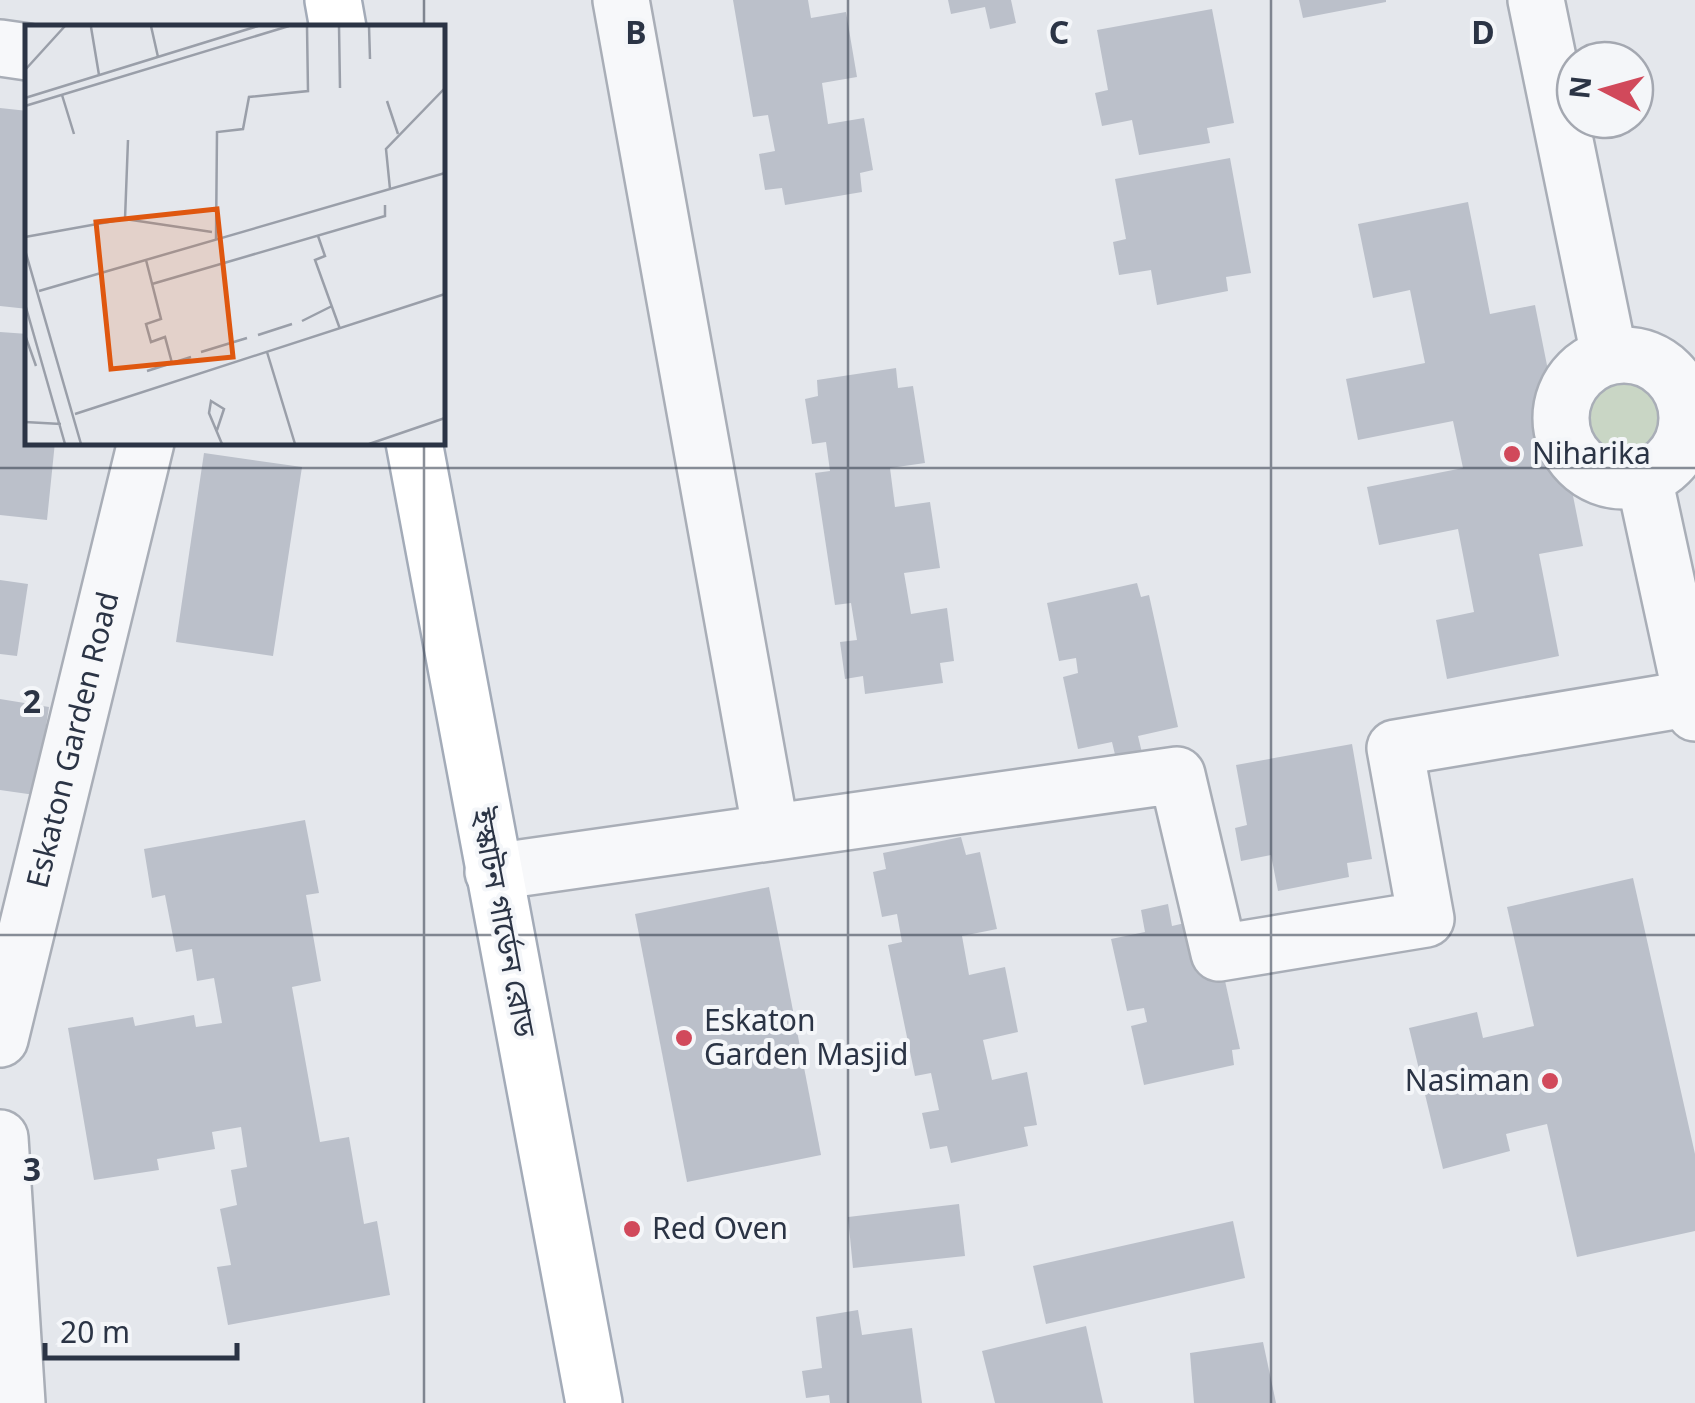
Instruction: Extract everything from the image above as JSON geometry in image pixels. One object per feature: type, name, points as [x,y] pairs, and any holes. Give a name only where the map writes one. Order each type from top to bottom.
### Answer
[{"type":"main road","points":[[333,0],[337,25]]},
{"type":"main road","name":"ইস্কাটন গার্ডেন রোড","points":[[415,445],[594,1403]]},
{"type":"street","points":[[621,0],[771,832]]},
{"type":"street","points":[[1536,0],[1609,355]]},
{"type":"street","points":[[0,48],[25,52]]},
{"type":"street","points":[[1630,354],[1650,360],[1668,372],[1685,400],[1686,432],[1678,452],[1664,468],[1644,478],[1624,482],[1604,479],[1585,469],[1572,455],[1563,436],[1560,415],[1564,395],[1574,377],[1609,355],[1630,354]]},
{"type":"street","name":"Eskaton Garden Road","points":[[0,1039],[145,445]]},
{"type":"street","points":[[492,872],[1177,776],[1219,952],[1426,919],[1395,748],[1694,705],[1644,478]]},
{"type":"street","points":[[0,1138],[17,1403]]},
{"type":"green space","points":[[1624,376],[1640,379],[1654,388],[1663,402],[1663,434],[1654,448],[1640,457],[1624,460],[1608,457],[1594,448],[1585,434],[1582,418],[1585,402],[1594,388],[1608,379]]},
{"type":"building","points":[[733,0],[808,0],[811,18],[846,12],[857,77],[822,83],[828,124],[864,118],[873,170],[860,173],[862,192],[785,205],[782,188],[765,190],[759,154],[775,151],[768,115],[753,117]]},
{"type":"building","points":[[948,0],[1011,0],[1016,23],[990,29],[985,7],[951,14]]},
{"type":"building","points":[[1299,0],[1386,0],[1386,2],[1303,18]]},
{"type":"building","points":[[1212,9],[1234,123],[1207,128],[1210,143],[1139,155],[1132,120],[1102,126],[1095,93],[1108,90],[1097,30]]},
{"type":"building","points":[[0,108],[25,111],[25,309],[0,306]]},
{"type":"building","points":[[1230,158],[1251,273],[1226,277],[1228,291],[1157,305],[1151,270],[1119,275],[1113,242],[1126,239],[1115,179]]},
{"type":"building","name":"Niharika","points":[[1468,202],[1490,314],[1535,305],[1583,546],[1539,554],[1559,656],[1447,679],[1436,620],[1474,612],[1458,529],[1379,545],[1367,487],[1463,468],[1453,421],[1358,440],[1346,379],[1425,363],[1410,290],[1373,298],[1358,224]]},
{"type":"building","points":[[0,332],[25,334],[25,445],[55,445],[47,520],[0,515]]},
{"type":"building","points":[[896,368],[898,388],[913,386],[925,463],[890,468],[895,507],[930,502],[940,568],[904,573],[911,614],[947,608],[954,661],[940,663],[943,683],[865,694],[863,676],[845,679],[840,642],[857,640],[851,603],[835,605],[815,473],[830,471],[826,442],[812,444],[805,399],[818,396],[817,380]]},
{"type":"building","points":[[204,453],[302,467],[273,656],[176,642]]},
{"type":"building","points":[[0,580],[28,584],[17,656],[0,654]]},
{"type":"building","points":[[1137,583],[1141,597],[1149,595],[1178,727],[1138,736],[1143,757],[1117,763],[1112,742],[1078,749],[1063,677],[1078,673],[1076,658],[1059,661],[1047,603]]},
{"type":"building","points":[[0,699],[49,707],[35,795],[0,790]]},
{"type":"building","points":[[1352,744],[1372,859],[1347,863],[1349,877],[1278,891],[1271,855],[1241,861],[1235,828],[1247,825],[1236,765]]},
{"type":"building","points":[[305,820],[319,893],[306,895],[321,981],[292,987],[320,1142],[349,1137],[364,1224],[377,1221],[390,1295],[228,1325],[217,1267],[231,1265],[220,1209],[237,1205],[231,1170],[247,1167],[241,1127],[212,1132],[215,1149],[157,1159],[159,1170],[94,1180],[68,1028],[133,1017],[135,1026],[194,1015],[196,1027],[222,1023],[214,978],[197,981],[192,949],[176,952],[165,895],[152,898],[144,849]]},
{"type":"building","points":[[961,837],[966,855],[980,852],[997,929],[962,936],[969,975],[1005,967],[1018,1032],[983,1040],[992,1080],[1027,1072],[1037,1125],[1024,1127],[1028,1146],[951,1163],[947,1146],[930,1149],[922,1113],[939,1110],[931,1073],[915,1076],[888,945],[902,942],[897,914],[882,917],[873,872],[886,869],[883,853]]},
{"type":"building","name":"Nasiman","points":[[1633,878],[1695,1154],[1695,1231],[1577,1257],[1547,1124],[1506,1134],[1510,1151],[1443,1169],[1409,1028],[1477,1012],[1483,1038],[1534,1026],[1507,907]]},
{"type":"building","points":[[769,887],[821,1155],[687,1182],[635,914]]},
{"type":"building","points":[[1168,904],[1172,926],[1211,917],[1240,1049],[1232,1050],[1234,1065],[1144,1085],[1131,1026],[1147,1022],[1144,1008],[1127,1011],[1111,939],[1145,932],[1141,910]]},
{"type":"building","points":[[959,1204],[965,1256],[853,1268],[848,1217]]},
{"type":"building","points":[[1233,1221],[1245,1278],[1046,1324],[1033,1266]]},
{"type":"building","points":[[858,1310],[862,1335],[912,1328],[922,1403],[830,1403],[829,1395],[806,1398],[802,1371],[822,1368],[816,1317]]},
{"type":"building","points":[[1086,1326],[1103,1403],[995,1403],[982,1351]]},
{"type":"building","points":[[1263,1342],[1276,1403],[1194,1403],[1190,1353]]},
{"type":"place","name":"Niharika","points":[[1512,454]]},
{"type":"place","name":"Eskaton Garden Masjid","points":[[684,1038]]},
{"type":"place","name":"Nasiman","points":[[1550,1081]]},
{"type":"place","name":"Red Oven","points":[[632,1229]]}]
